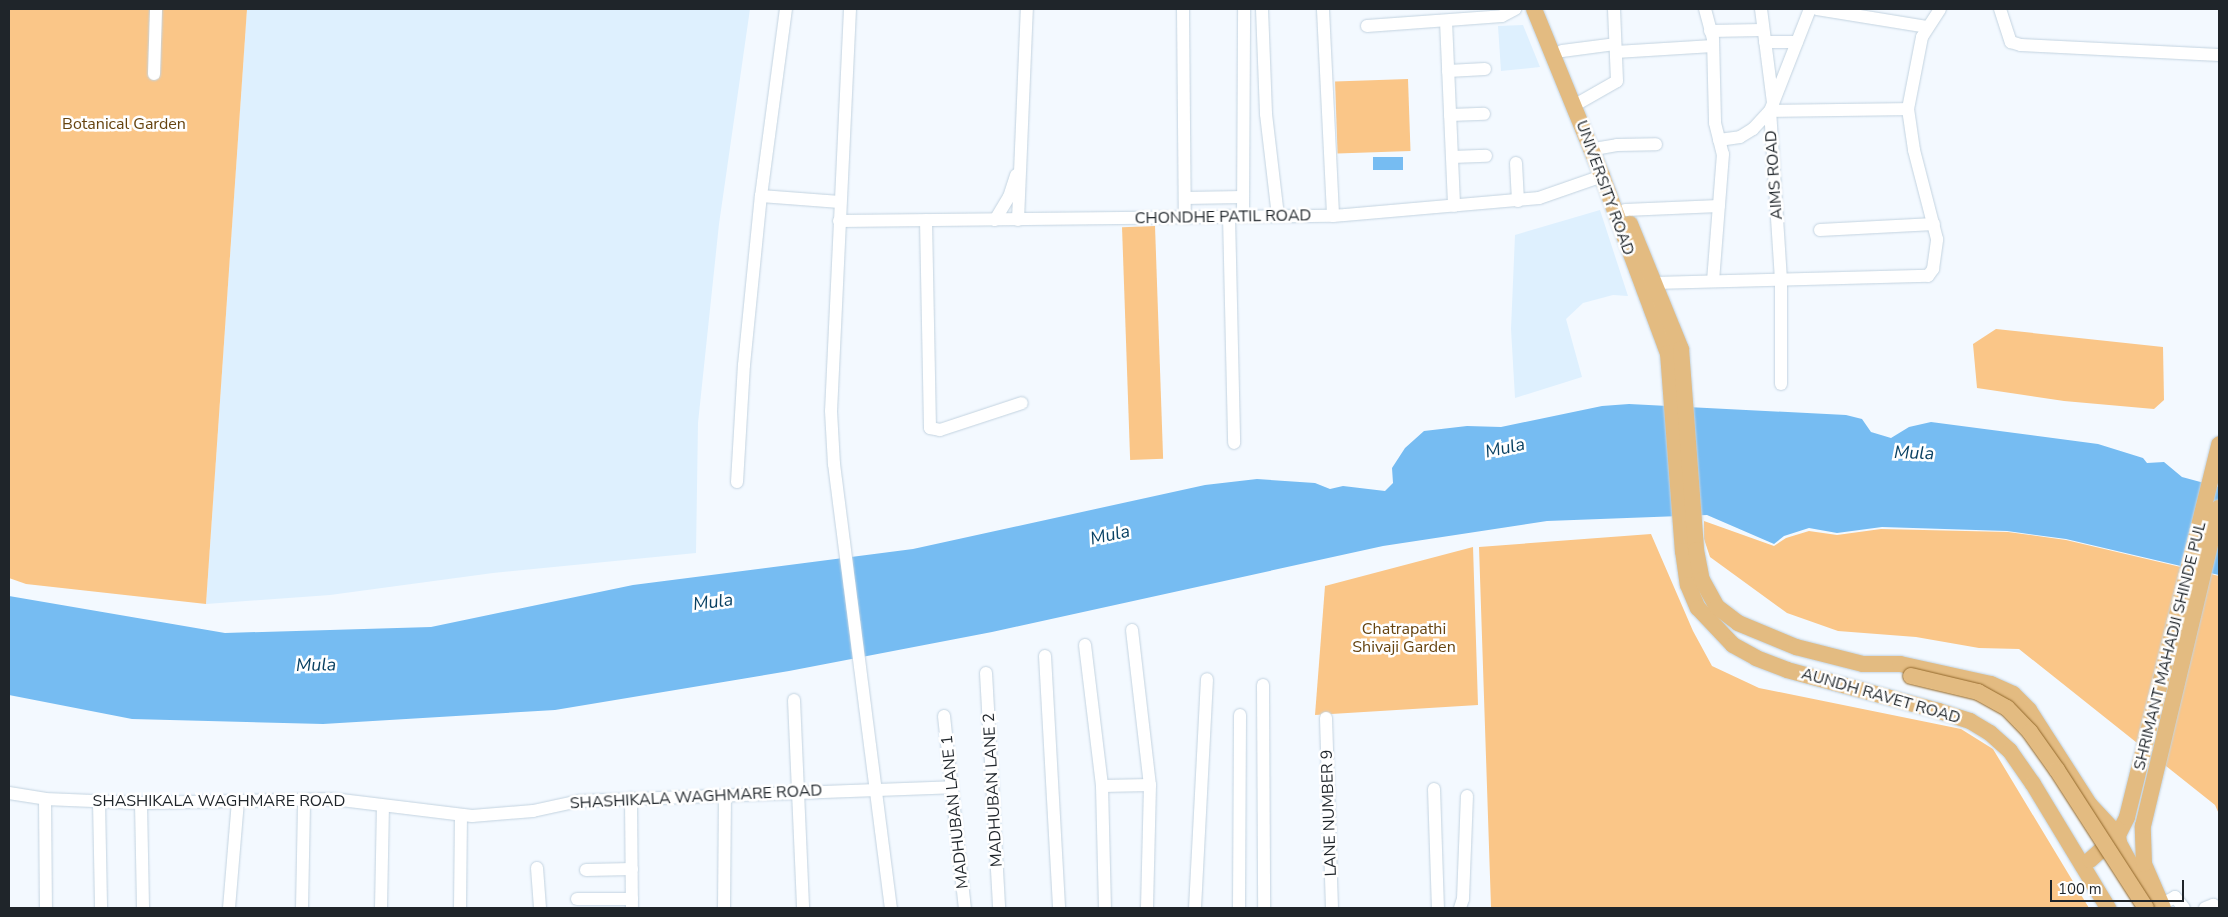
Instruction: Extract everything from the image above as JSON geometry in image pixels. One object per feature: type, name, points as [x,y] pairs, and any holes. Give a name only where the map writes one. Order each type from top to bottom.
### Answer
[{"type":"main road","name":"UNIVERSITY ROAD","points":[[1534,9],[1600,148],[1625,210],[1647,283]]},
{"type":"main road","name":"UNIVERSITY ROAD","points":[[1546,9],[1562,51],[1602,176],[1647,283],[1681,349],[1677,369],[1689,550]]},
{"type":"main road","name":"SHRIMANT MAHADJI SHINDE PUL","points":[[2118,836],[2127,818],[2219,444]]},
{"type":"main road","name":"SHRIMANT MAHADJI SHINDE PUL","points":[[2156,904],[2144,864],[2143,826],[2219,508]]},
{"type":"main road","name":"AUNDH RAVET ROAD","points":[[1689,550],[1702,580],[1717,607],[1738,623],[1796,648],[1863,664],[1900,664],[1991,684],[2013,694],[2033,717],[2089,804],[2118,836]]},
{"type":"main road","name":"AUNDH RAVET ROAD","points":[[1689,550],[1688,584],[1698,608],[1733,644],[1787,670],[1970,721],[1990,733],[2010,751],[2108,908]]},
{"type":"main road","points":[[1863,664],[1978,692],[2007,708],[2030,732],[2156,904]]},
{"type":"main road","points":[[2040,797],[2064,817],[2120,908]]},
{"type":"main road","points":[[2118,836],[2119,843],[2145,893],[2156,904]]},
{"type":"main road","points":[[2090,860],[2118,836]]},
{"type":"street","points":[[154,74],[156,9]]},
{"type":"street","points":[[737,482],[761,196],[786,9]]},
{"type":"street","points":[[850,9],[831,411],[834,464],[891,908]]},
{"type":"street","points":[[1018,220],[1027,9]]},
{"type":"street","points":[[1183,9],[1185,218]]},
{"type":"street","points":[[1243,217],[1244,9]]},
{"type":"street","points":[[1262,9],[1266,114],[1278,216]]},
{"type":"street","points":[[1367,26],[1502,16],[1514,9]]},
{"type":"street","points":[[1578,104],[1617,81],[1614,9]]},
{"type":"street","points":[[1705,9],[1713,46],[1715,123],[1722,154],[1713,281]]},
{"type":"street","points":[[1719,140],[1740,137],[1753,130],[1771,108],[1761,9]]},
{"type":"street","name":"AIMS ROAD","points":[[1781,384],[1782,280],[1771,108],[1810,9]]},
{"type":"street","points":[[1817,9],[1927,27]]},
{"type":"street","points":[[1647,283],[1782,280],[1859,275],[1924,278],[1933,268],[1937,239],[1914,150],[1908,109],[1927,27],[1940,9]]},
{"type":"street","points":[[2000,9],[2011,42],[2021,45],[2219,55]]},
{"type":"street","points":[[1323,10],[1333,216]]},
{"type":"street","points":[[1446,21],[1454,206]]},
{"type":"street","points":[[1710,31],[1763,36],[1797,42]]},
{"type":"street","points":[[1562,51],[1713,46]]},
{"type":"street","points":[[1448,71],[1485,69]]},
{"type":"street","points":[[1771,108],[1908,109]]},
{"type":"street","points":[[1450,115],[1484,114]]},
{"type":"street","points":[[1600,148],[1617,144],[1656,144]]},
{"type":"street","points":[[1452,157],[1486,156]]},
{"type":"street","points":[[1516,163],[1518,201]]},
{"type":"street","points":[[995,220],[1020,170]]},
{"type":"street","name":"CHONDHE PATIL ROAD","points":[[839,221],[1333,216],[1518,201],[1547,196],[1602,176]]},
{"type":"street","points":[[761,196],[840,202]]},
{"type":"street","points":[[1186,198],[1243,197]]},
{"type":"street","points":[[1625,210],[1719,206]]},
{"type":"street","points":[[1229,216],[1234,443]]},
{"type":"street","points":[[926,220],[930,428],[939,431],[1022,403]]},
{"type":"street","points":[[1820,230],[1934,224]]},
{"type":"street","points":[[1132,630],[1150,785],[1147,908]]},
{"type":"street","points":[[1085,645],[1102,786],[1105,908]]},
{"type":"street","points":[[1045,656],[1059,908]]},
{"type":"street","name":"MADHUBAN LANE 2","points":[[986,673],[999,908]]},
{"type":"street","points":[[1196,908],[1207,679]]},
{"type":"street","points":[[1263,685],[1264,908]]},
{"type":"street","points":[[794,700],[803,908]]},
{"type":"street","name":"MADHUBAN LANE 1","points":[[944,716],[966,908]]},
{"type":"street","points":[[1239,908],[1240,716]]},
{"type":"street","name":"LANE NUMBER 9","points":[[1326,718],[1332,908]]},
{"type":"street","points":[[1102,786],[1150,785]]},
{"type":"street","name":"SHASHIKALA WAGHMARE ROAD","points":[[9,793],[45,799],[140,803],[347,800],[461,815],[502,814],[579,801],[631,798],[952,787]]},
{"type":"street","points":[[1434,789],[1438,908]]},
{"type":"street","points":[[724,794],[724,908]]},
{"type":"street","points":[[1460,908],[1463,899],[1467,796]]},
{"type":"street","points":[[577,899],[632,904],[631,798]]},
{"type":"street","points":[[45,799],[46,908]]},
{"type":"street","points":[[302,908],[304,800]]},
{"type":"street","points":[[99,801],[101,908]]},
{"type":"street","points":[[230,908],[238,801]]},
{"type":"street","points":[[140,803],[143,908]]},
{"type":"street","points":[[381,908],[382,806]]},
{"type":"street","points":[[460,908],[461,815]]},
{"type":"street","points":[[537,868],[540,908]]},
{"type":"street","points":[[586,870],[632,869]]},
{"type":"street","points":[[2156,904],[2176,897],[2184,908]]},
{"type":"street","points":[[2205,908],[2213,905],[2215,908]]},
{"type":"shaded area","points":[[247,9],[750,9],[719,224],[698,423],[696,553],[493,573],[330,595],[206,604]]},
{"type":"shaded area","points":[[1523,25],[1540,67],[1501,71],[1498,26]]},
{"type":"shaded area","points":[[1600,210],[1628,296],[1613,295],[1583,303],[1566,319],[1582,377],[1515,398],[1511,329],[1515,235]]},
{"type":"green space","name":"Botanical Garden","points":[[9,9],[247,9],[206,604],[26,584],[9,578]]},
{"type":"green space","points":[[1408,79],[1411,151],[1338,154],[1335,82]]},
{"type":"green space","points":[[1155,226],[1163,459],[1130,460],[1122,227]]},
{"type":"green space","points":[[1996,329],[2163,347],[2164,400],[2154,409],[2064,401],[1977,388],[1973,344]]},
{"type":"green space","points":[[1704,521],[1774,546],[1786,538],[1809,531],[1837,535],[1881,529],[2008,532],[2066,540],[2219,576],[2219,814],[2215,805],[2019,649],[1979,648],[1916,637],[1838,631],[1787,613],[1710,557],[1704,539]]},
{"type":"green space","points":[[1651,534],[1693,631],[1712,666],[1759,688],[1961,729],[1993,749],[2089,908],[1491,907],[1479,547]]},
{"type":"green space","name":"Chatrapathi Shivaji Garden","points":[[1473,547],[1478,705],[1315,715],[1325,586]]},
{"type":"water","points":[[1373,157],[1403,157],[1403,170],[1373,170]]},
{"type":"water","name":"Mula","points":[[1629,404],[1846,415],[1862,419],[1871,432],[1891,438],[1909,427],[1931,422],[2098,444],[2143,458],[2147,463],[2164,462],[2182,477],[2219,487],[2219,575],[2066,539],[2007,531],[1882,527],[1837,533],[1809,528],[1784,536],[1774,544],[1707,515],[1547,521],[1383,546],[992,632],[789,671],[555,710],[323,724],[132,719],[9,695],[9,596],[225,633],[431,627],[633,585],[913,549],[1205,485],[1257,479],[1315,483],[1330,489],[1343,486],[1385,491],[1393,483],[1392,468],[1405,448],[1424,431],[1467,426],[1501,427],[1602,406]]}]
